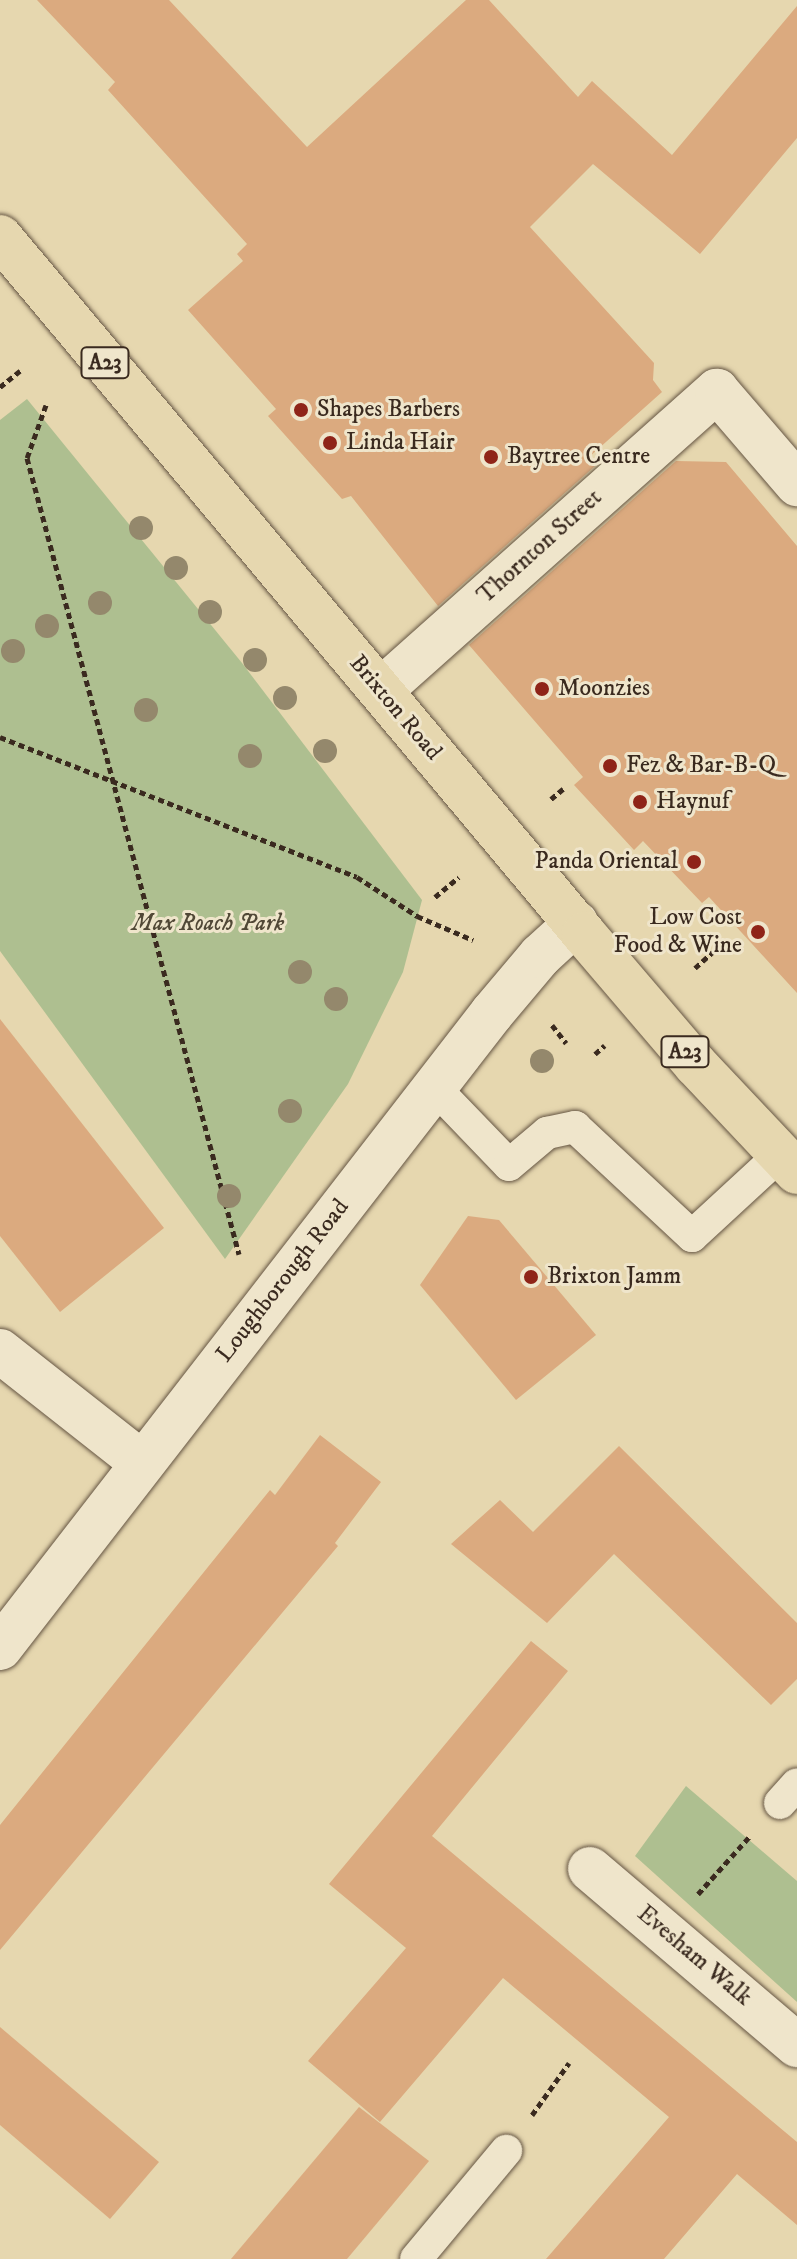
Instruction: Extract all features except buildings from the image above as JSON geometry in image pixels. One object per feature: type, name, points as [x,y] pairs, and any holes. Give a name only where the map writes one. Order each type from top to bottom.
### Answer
[{"type":"highway","name":"Brixton Road","points":[[0,237],[696,1065],[792,1163]]},
{"type":"street","name":"Thornton Street","points":[[381,690],[717,391],[797,484]]},
{"type":"street","name":"Loughborough Road","points":[[0,1648],[434,1087],[540,956],[576,923]]},
{"type":"street","points":[[0,1351],[141,1462]]},
{"type":"street","name":"Evesham Walk","points":[[590,1869],[797,2045]]},
{"type":"lane","points":[[434,1087],[509,1165],[547,1133],[575,1127],[692,1236],[792,1163]]},
{"type":"lane","points":[[416,2259],[506,2151]]},
{"type":"path","points":[[0,387],[20,371]]},
{"type":"path","points":[[46,405],[27,458],[240,1255]]},
{"type":"path","points":[[0,737],[357,877],[417,916],[473,940]]},
{"type":"path","points":[[551,799],[563,789]]},
{"type":"path","points":[[435,897],[459,877]]},
{"type":"path","points":[[695,968],[713,952]]},
{"type":"path","points":[[551,1024],[566,1043]]},
{"type":"path","points":[[595,1054],[605,1045]]},
{"type":"path","points":[[665,1930],[789,1793]]},
{"type":"path","points":[[506,2151],[569,2063]]},
{"type":"green space","name":"Max Roach Park","points":[[27,399],[242,663],[422,900],[403,972],[348,1084],[225,1259],[0,951],[0,420]]},
{"type":"green space","points":[[686,1786],[797,1881],[797,2002],[635,1856]]},
{"type":"place","name":"Shapes Barbers","points":[[301,410]]},
{"type":"place","name":"Linda Hair","points":[[330,443]]},
{"type":"place","name":"Baytree Centre","points":[[491,457]]},
{"type":"place","name":"Moonzies","points":[[542,689]]},
{"type":"place","name":"Fez & Bar-B-Q","points":[[610,766]]},
{"type":"place","name":"Haynuf","points":[[640,802]]},
{"type":"place","name":"Panda Oriental","points":[[694,862]]},
{"type":"place","name":"Low Cost Food & Wine","points":[[758,932]]},
{"type":"place","name":"Brixton Jamm","points":[[531,1277]]}]
